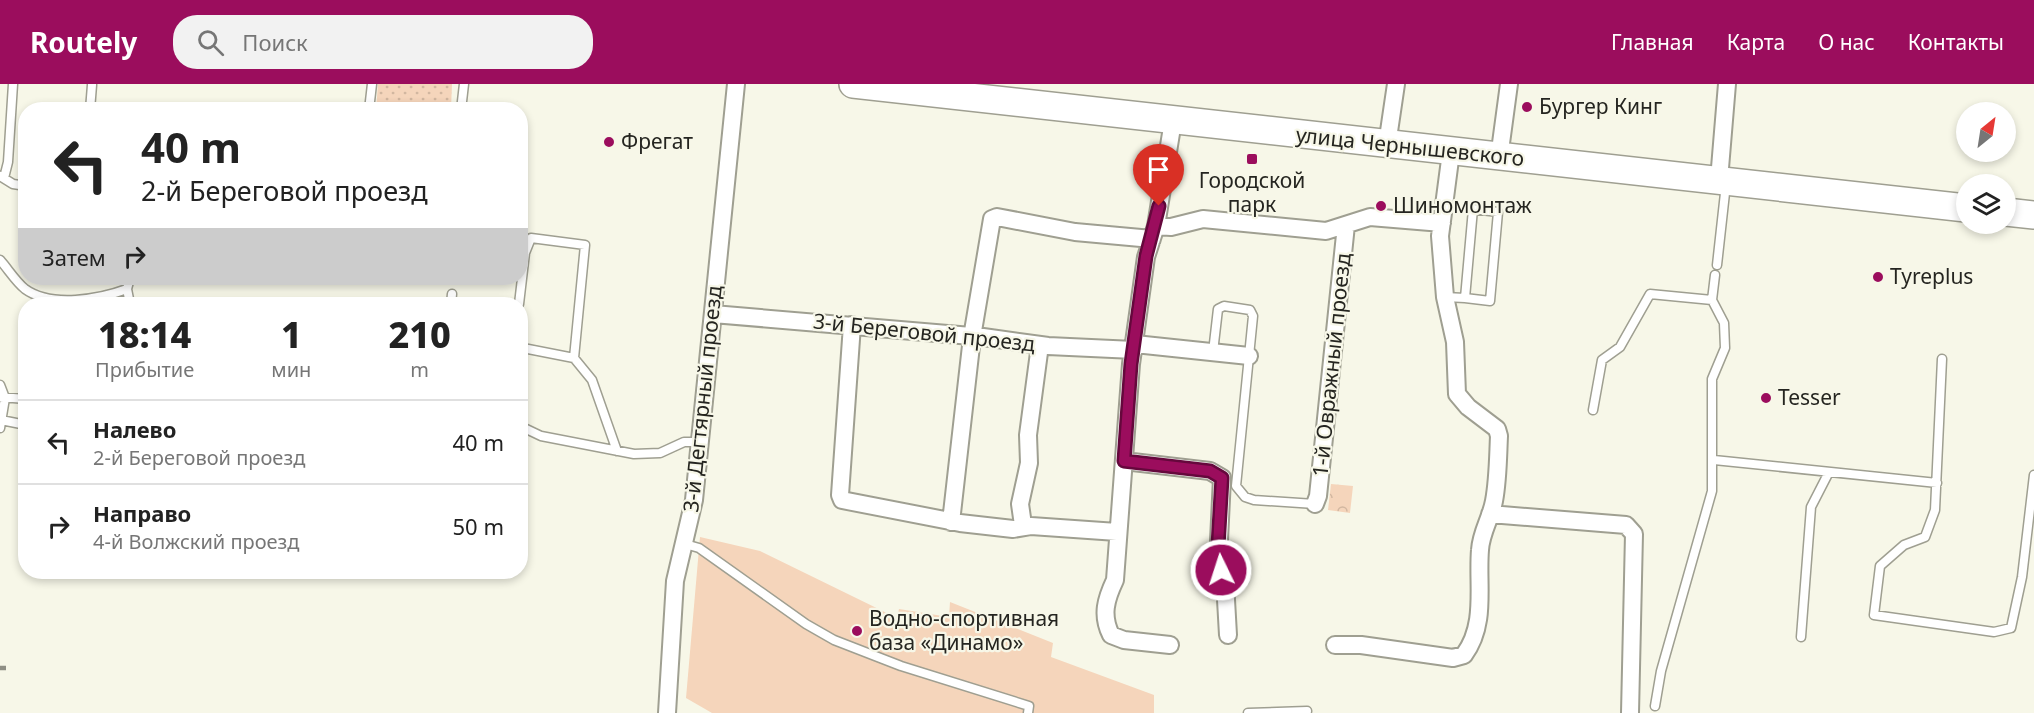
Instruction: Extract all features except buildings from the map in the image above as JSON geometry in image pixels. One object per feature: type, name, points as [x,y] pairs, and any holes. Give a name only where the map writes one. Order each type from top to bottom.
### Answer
[{"type":"main road","name":"улица Чернышевского","points":[[853,84],[1499,158],[1723,180],[1956,207]]},
{"type":"main road","points":[[2016,213],[2034,215]]},
{"type":"street","name":"3-й Дегтярный проезд","points":[[667,713],[675,581],[694,500],[736,84]]},
{"type":"street","points":[[1387,145],[1396,84]]},
{"type":"street","points":[[1499,158],[1509,84]]},
{"type":"street","points":[[1723,180],[1727,84]]},
{"type":"street","points":[[1170,645],[1124,640],[1111,635],[1104,611],[1107,597],[1115,580],[1117,532],[1134,347],[1146,256],[1154,233],[1173,121]]},
{"type":"street","points":[[1335,645],[1361,645],[1453,658],[1464,655],[1475,633],[1480,608],[1480,550],[1485,524],[1494,503],[1499,436],[1497,429],[1468,407],[1457,394],[1455,342],[1445,297],[1440,236],[1452,152]]},
{"type":"street","points":[[951,522],[972,337],[992,219],[997,217],[1075,232],[1154,233],[1203,219],[1326,231],[1370,217],[1442,223]]},
{"type":"street","name":"1-й Овражный проезд","points":[[1315,504],[1318,496],[1346,225]]},
{"type":"street","name":"3-й Береговой проезд","points":[[713,314],[852,325],[1040,345],[1120,351],[1134,347],[1249,356]]},
{"type":"street","points":[[852,325],[840,495],[842,500],[951,522],[1013,529],[1023,525],[1117,532]]},
{"type":"street","points":[[1023,525],[1020,504],[1029,463],[1028,435],[1040,345]]},
{"type":"street","points":[[1124,461],[1210,471],[1222,478],[1218,561],[1225,582],[1228,635]]},
{"type":"street","points":[[1490,514],[1499,517],[1626,525],[1635,534],[1630,713]]},
{"type":"lane","points":[[13,84],[8,162],[2,177],[18,185]]},
{"type":"lane","points":[[91,102],[92,84]]},
{"type":"lane","points":[[370,102],[372,84]]},
{"type":"lane","points":[[462,102],[464,84]]},
{"type":"lane","points":[[1717,265],[1723,180]]},
{"type":"lane","points":[[1445,297],[1490,301],[1498,212],[1473,209],[1465,298]]},
{"type":"lane","points":[[528,246],[531,238],[585,245],[574,358]]},
{"type":"lane","points":[[0,260],[18,281]]},
{"type":"lane","points":[[1655,706],[1661,671],[1712,491],[1714,460],[1712,379],[1725,348],[1724,323],[1712,300],[1716,275]]},
{"type":"lane","points":[[22,285],[26,290],[46,297]]},
{"type":"lane","points":[[128,285],[129,297]]},
{"type":"lane","points":[[99,297],[127,289]]},
{"type":"lane","points":[[1593,410],[1602,360],[1620,347],[1650,294],[1712,300]]},
{"type":"lane","points":[[1213,352],[1218,309],[1224,306],[1247,308],[1253,316],[1236,486],[1245,497],[1254,500],[1315,504]]},
{"type":"lane","points":[[528,349],[574,358],[592,380],[616,451]]},
{"type":"lane","points":[[1942,359],[1935,510],[1925,537],[1904,545],[1880,566],[1874,615],[1994,632],[2011,628],[2022,577],[2034,475]]},
{"type":"lane","points":[[0,385],[3,397],[1,424],[18,424]]},
{"type":"lane","points":[[3,397],[18,398]]},
{"type":"lane","points":[[528,430],[541,436],[634,454],[660,453],[684,442],[700,441]]},
{"type":"lane","points":[[1714,460],[1936,483]]},
{"type":"lane","points":[[1801,638],[1812,507],[1828,472]]},
{"type":"lane","points":[[685,544],[699,548],[806,624],[834,640],[901,666],[1029,706],[1028,713]]},
{"type":"lane","points":[[1248,713],[1307,711]]},
{"type":"green space","points":[[378,84],[452,84],[451,102],[377,102]]},
{"type":"green space","points":[[1331,484],[1353,486],[1350,513],[1328,510]]},
{"type":"green space","name":"Водно-спортивная база «Динамо»","points":[[700,537],[760,551],[897,618],[899,609],[949,617],[950,602],[1053,643],[1051,657],[1154,695],[1154,713],[712,713],[686,698]]},
{"type":"railway","points":[[0,668],[6,668]]},
{"type":"place","name":"Бургер Кинг","points":[[1527,107]]},
{"type":"place","name":"Фрегат","points":[[609,142]]},
{"type":"place","name":"Городской парк","points":[[1252,159]]},
{"type":"place","name":"Шиномонтаж","points":[[1381,206]]},
{"type":"place","name":"Tyreplus","points":[[1878,277]]},
{"type":"place","name":"Tesser","points":[[1766,398]]},
{"type":"place","name":"Водно-спортивная база «Динамо»","points":[[857,631]]},
{"type":"route","points":[[1159,206],[1156,226],[1146,256],[1131,364],[1124,461],[1210,471],[1222,478],[1223,492],[1218,546],[1218,561],[1221,570]]}]
